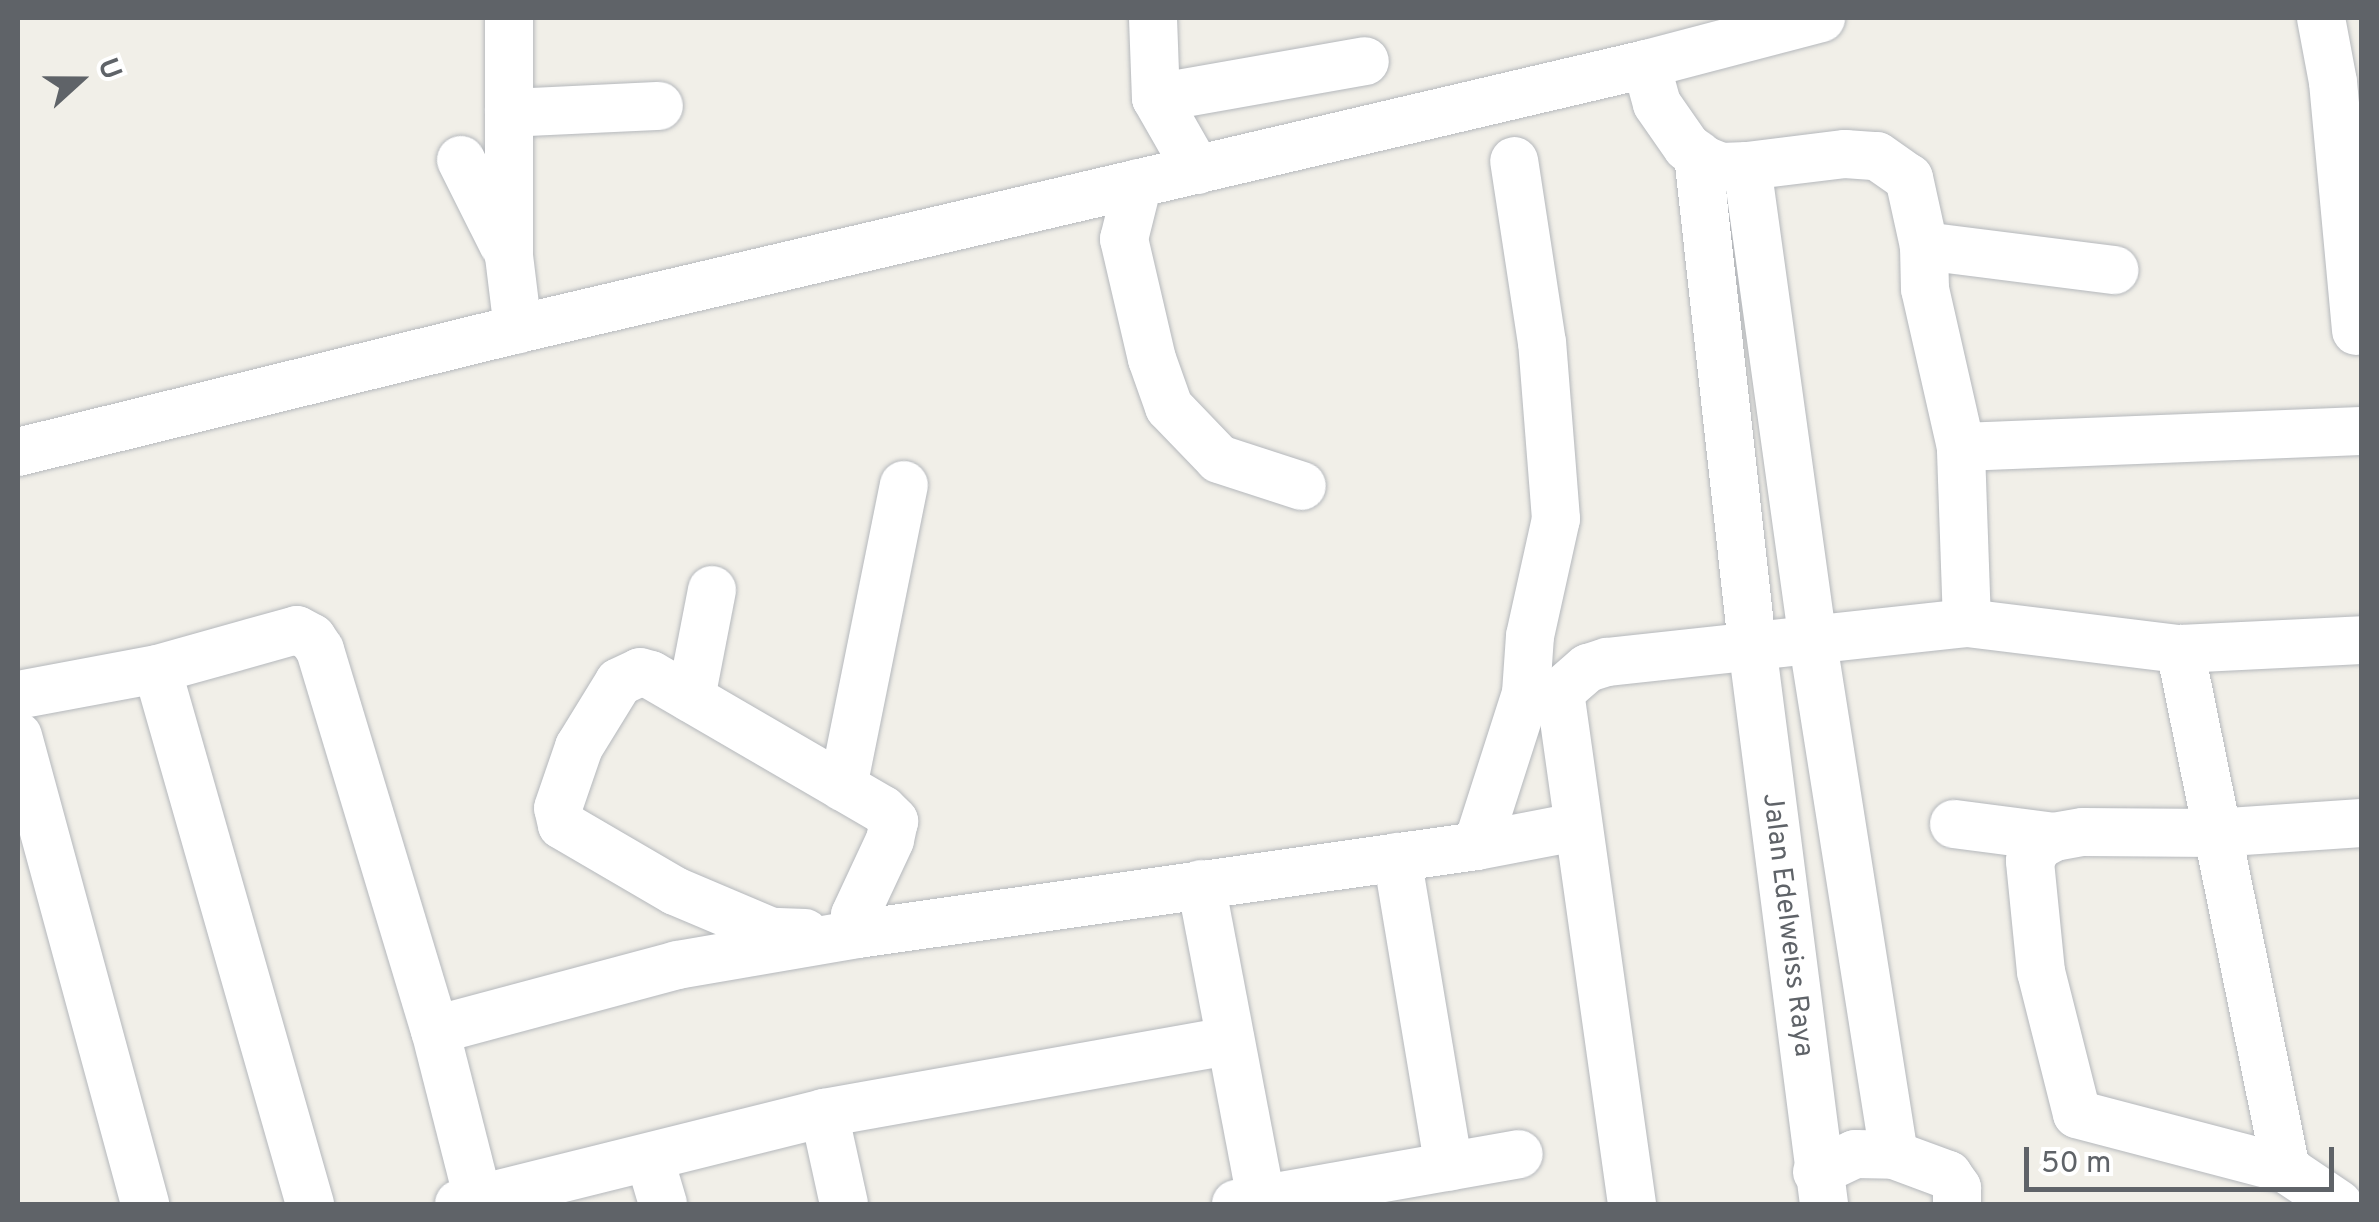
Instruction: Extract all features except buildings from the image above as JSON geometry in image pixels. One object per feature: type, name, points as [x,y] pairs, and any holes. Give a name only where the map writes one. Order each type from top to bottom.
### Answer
[{"type":"street","points":[[509,18],[509,256],[518,329]]},
{"type":"street","points":[[1154,18],[1156,98],[1197,170]]},
{"type":"street","points":[[18,452],[518,329],[1646,64],[1821,18]]},
{"type":"street","points":[[2322,18],[2333,82],[2356,331]]},
{"type":"street","points":[[1156,98],[1365,60]]},
{"type":"street","points":[[1646,64],[1657,104],[1698,155],[1721,167],[1845,154],[1890,160],[1909,178],[1924,246],[1926,289],[1960,447],[1967,623]]},
{"type":"street","points":[[508,112],[659,106]]},
{"type":"street","name":"Jalan Edelweiss Raya","points":[[1698,155],[1752,645],[1821,1188]]},
{"type":"street","points":[[460,160],[509,256]]},
{"type":"street","points":[[1476,846],[1526,693],[1530,636],[1542,600],[1556,518],[1542,343],[1514,161]]},
{"type":"street","points":[[1747,166],[1812,637],[1894,1155]]},
{"type":"street","points":[[1138,183],[1124,239],[1152,359],[1169,406],[1218,459],[1302,486]]},
{"type":"street","points":[[1924,246],[2114,270]]},
{"type":"street","points":[[1960,447],[2361,431],[2362,448]]},
{"type":"street","points":[[843,787],[904,485]]},
{"type":"street","points":[[691,698],[712,590]]},
{"type":"street","points":[[1632,1204],[1560,692],[1588,668],[1812,637],[1967,623],[2180,649],[2362,640]]},
{"type":"street","points":[[18,695],[157,669],[298,630],[312,638],[320,650],[436,1030],[468,1202],[657,1182],[824,1113],[1228,1041]]},
{"type":"street","points":[[1530,636],[1588,668]]},
{"type":"street","points":[[2180,649],[2214,832],[2286,1169]]},
{"type":"street","points":[[157,669],[310,1204]]},
{"type":"street","points":[[857,924],[894,821],[843,787],[640,672],[620,682],[579,747],[558,808],[562,824],[675,892],[772,932],[810,933],[857,924],[1201,884],[1476,846],[1576,827]]},
{"type":"street","points":[[18,736],[145,1204]]},
{"type":"street","points":[[1954,824],[2054,837],[2083,832],[2214,832],[2362,822]]},
{"type":"street","points":[[2054,837],[2038,846],[2030,862],[2030,898],[2041,972],[2077,1114],[2286,1169],[2338,1204]]},
{"type":"street","points":[[1397,857],[1449,1166]]},
{"type":"street","points":[[1201,884],[1253,1203],[1519,1154]]},
{"type":"street","points":[[436,1030],[678,965],[857,924]]},
{"type":"street","points":[[824,1113],[844,1204]]},
{"type":"street","points":[[1821,1188],[1855,1154],[1894,1155],[1948,1175],[1957,1188],[1957,1204]]}]
